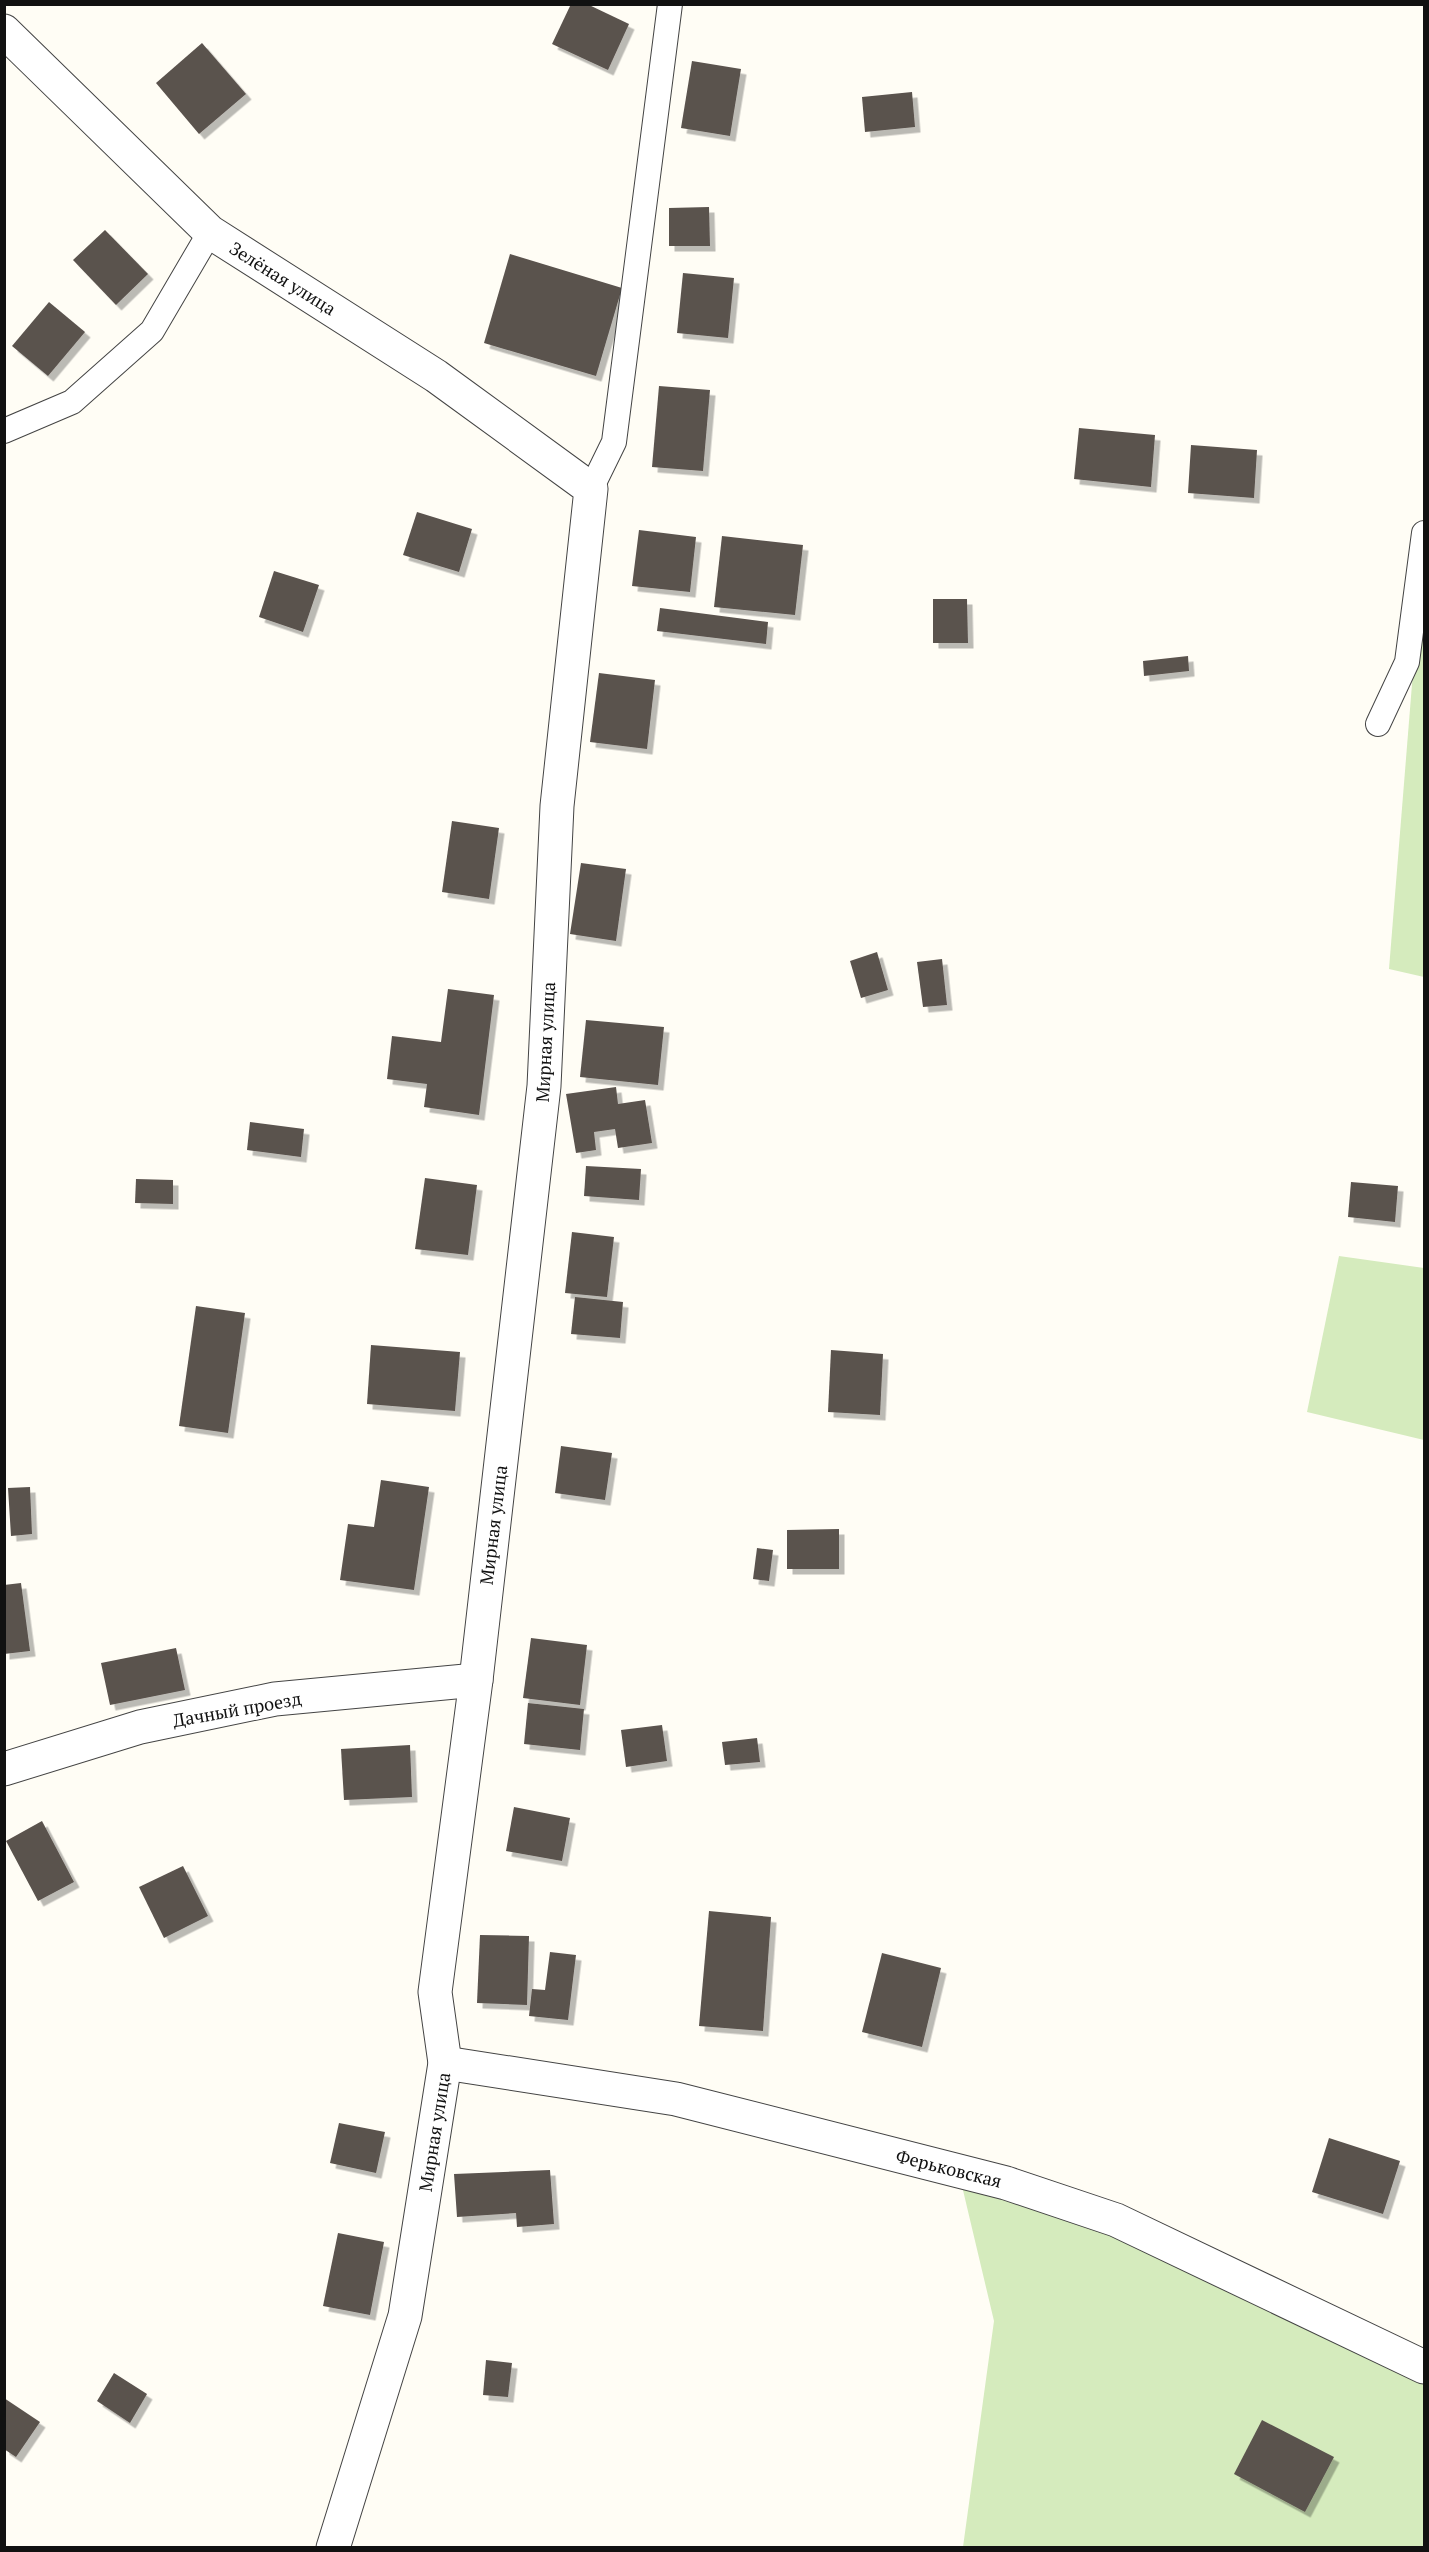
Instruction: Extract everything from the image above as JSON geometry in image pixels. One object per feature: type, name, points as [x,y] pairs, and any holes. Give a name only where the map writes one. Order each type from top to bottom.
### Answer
[{"type":"street","name":"Зелёная улица","points":[[4,31],[210,232],[436,376],[591,489]]},
{"type":"street","name":"Мирная улица","points":[[333,2547],[405,2316],[445,2063],[435,1992],[476,1680],[544,1086],[557,806],[591,489]]},
{"type":"street","name":"Дачный проезд","points":[[4,1769],[140,1727],[275,1699],[476,1680]]},
{"type":"street","name":"Ферьковская","points":[[445,2063],[676,2098],[1006,2183],[1116,2220],[1425,2367]]},
{"type":"lane","points":[[591,489],[614,442],[670,4]]},
{"type":"lane","points":[[4,431],[72,402],[152,331],[210,232]]},
{"type":"lane","points":[[1378,724],[1407,662],[1425,532]]},
{"type":"green space","points":[[1424,536],[1424,977],[1389,969]]},
{"type":"green space","points":[[1339,1256],[1424,1268],[1424,1440],[1307,1412]]},
{"type":"green space","points":[[962,2186],[1107,2226],[1424,2385],[1424,2547],[963,2547],[994,2321]]},
{"type":"building","points":[[571,4],[587,4],[629,24],[608,70],[552,44]]},
{"type":"building","points":[[202,43],[246,94],[199,134],[156,83]]},
{"type":"building","points":[[692,61],[741,69],[730,136],[681,128]]},
{"type":"building","points":[[912,92],[915,127],[865,132],[862,97]]},
{"type":"building","points":[[709,207],[710,246],[669,246],[669,208]]},
{"type":"building","points":[[105,230],[148,274],[116,305],[73,260]]},
{"type":"building","points":[[510,254],[622,288],[596,376],[484,343]]},
{"type":"building","points":[[683,273],[734,278],[728,338],[677,333]]},
{"type":"building","points":[[49,302],[85,332],[48,376],[12,346]]},
{"type":"building","points":[[659,386],[710,390],[703,471],[652,467]]},
{"type":"building","points":[[1079,428],[1155,435],[1151,487],[1074,479]]},
{"type":"building","points":[[1191,445],[1257,450],[1254,498],[1188,493]]},
{"type":"building","points":[[417,512],[472,529],[459,572],[403,555]]},
{"type":"building","points":[[639,530],[696,537],[690,592],[632,586]]},
{"type":"building","points":[[722,536],[803,545],[795,615],[714,607]]},
{"type":"building","points":[[274,571],[319,585],[303,632],[259,617]]},
{"type":"building","points":[[933,599],[967,599],[968,643],[933,643]]},
{"type":"building","points":[[660,608],[768,622],[766,644],[657,631]]},
{"type":"building","points":[[1188,656],[1189,671],[1144,676],[1143,661]]},
{"type":"building","points":[[599,673],[655,680],[647,749],[590,742]]},
{"type":"building","points":[[452,821],[499,828],[489,899],[442,892]]},
{"type":"building","points":[[581,863],[626,869],[616,941],[570,934]]},
{"type":"building","points":[[877,952],[888,990],[861,998],[850,961]]},
{"type":"building","points":[[942,959],[947,1005],[923,1007],[917,962]]},
{"type":"building","points":[[448,989],[494,995],[479,1115],[424,1107],[427,1084],[387,1079],[392,1036],[441,1042]]},
{"type":"building","points":[[586,1020],[664,1027],[658,1085],[580,1077]]},
{"type":"building","points":[[616,1087],[618,1104],[645,1100],[652,1143],[618,1148],[615,1129],[594,1132],[596,1150],[576,1153],[566,1094]]},
{"type":"building","points":[[250,1122],[304,1129],[301,1157],[247,1150]]},
{"type":"building","points":[[586,1166],[641,1169],[639,1200],[584,1196]]},
{"type":"building","points":[[425,1178],[477,1185],[468,1255],[415,1249]]},
{"type":"building","points":[[136,1179],[173,1180],[173,1204],[135,1203]]},
{"type":"building","points":[[1351,1182],[1398,1186],[1395,1222],[1348,1217]]},
{"type":"building","points":[[572,1232],[614,1237],[607,1297],[565,1293]]},
{"type":"building","points":[[575,1297],[623,1302],[620,1338],[571,1334]]},
{"type":"building","points":[[196,1306],[245,1313],[228,1433],[179,1426]]},
{"type":"building","points":[[371,1345],[460,1352],[455,1411],[367,1404]]},
{"type":"building","points":[[831,1350],[883,1354],[880,1415],[828,1412]]},
{"type":"building","points":[[561,1446],[612,1453],[605,1500],[555,1493]]},
{"type":"building","points":[[381,1480],[429,1487],[414,1590],[340,1580],[348,1524],[374,1527]]},
{"type":"building","points":[[30,1487],[32,1534],[11,1536],[8,1488]]},
{"type":"building","points":[[839,1529],[839,1569],[787,1569],[787,1530]]},
{"type":"building","points":[[757,1548],[773,1550],[769,1581],[753,1579]]},
{"type":"building","points":[[21,1583],[30,1651],[4,1654],[4,1585]]},
{"type":"building","points":[[531,1638],[587,1645],[580,1705],[523,1698]]},
{"type":"building","points":[[176,1648],[185,1690],[110,1705],[101,1663]]},
{"type":"building","points":[[528,1703],[584,1709],[580,1750],[524,1744]]},
{"type":"building","points":[[662,1725],[667,1761],[626,1767],[621,1730]]},
{"type":"building","points":[[757,1738],[760,1762],[725,1765],[722,1742]]},
{"type":"building","points":[[410,1745],[412,1797],[344,1800],[341,1749]]},
{"type":"building","points":[[514,1807],[570,1818],[562,1861],[506,1851]]},
{"type":"building","points":[[42,1821],[74,1882],[38,1901],[6,1841]]},
{"type":"building","points":[[183,1866],[208,1916],[164,1938],[139,1887]]},
{"type":"building","points":[[709,1911],[771,1917],[763,2031],[699,2026]]},
{"type":"building","points":[[480,1935],[529,1936],[527,2005],[477,2003]]},
{"type":"building","points":[[550,1952],[576,1955],[568,2020],[529,2016],[532,1989],[545,1990]]},
{"type":"building","points":[[882,1953],[941,1968],[922,2047],[862,2032]]},
{"type":"building","points":[[339,2123],[385,2132],[376,2173],[330,2163]]},
{"type":"building","points":[[1329,2138],[1400,2161],[1383,2214],[1312,2192]]},
{"type":"building","points":[[550,2170],[554,2224],[517,2227],[516,2213],[457,2217],[454,2174]]},
{"type":"building","points":[[338,2233],[384,2242],[370,2315],[323,2306]]},
{"type":"building","points":[[486,2360],[512,2363],[508,2397],[483,2395]]},
{"type":"building","points":[[114,2373],[147,2394],[130,2423],[97,2401]]},
{"type":"building","points":[[4,2398],[40,2422],[16,2457],[4,2449]]},
{"type":"building","points":[[1262,2420],[1334,2457],[1305,2512],[1234,2474]]}]
